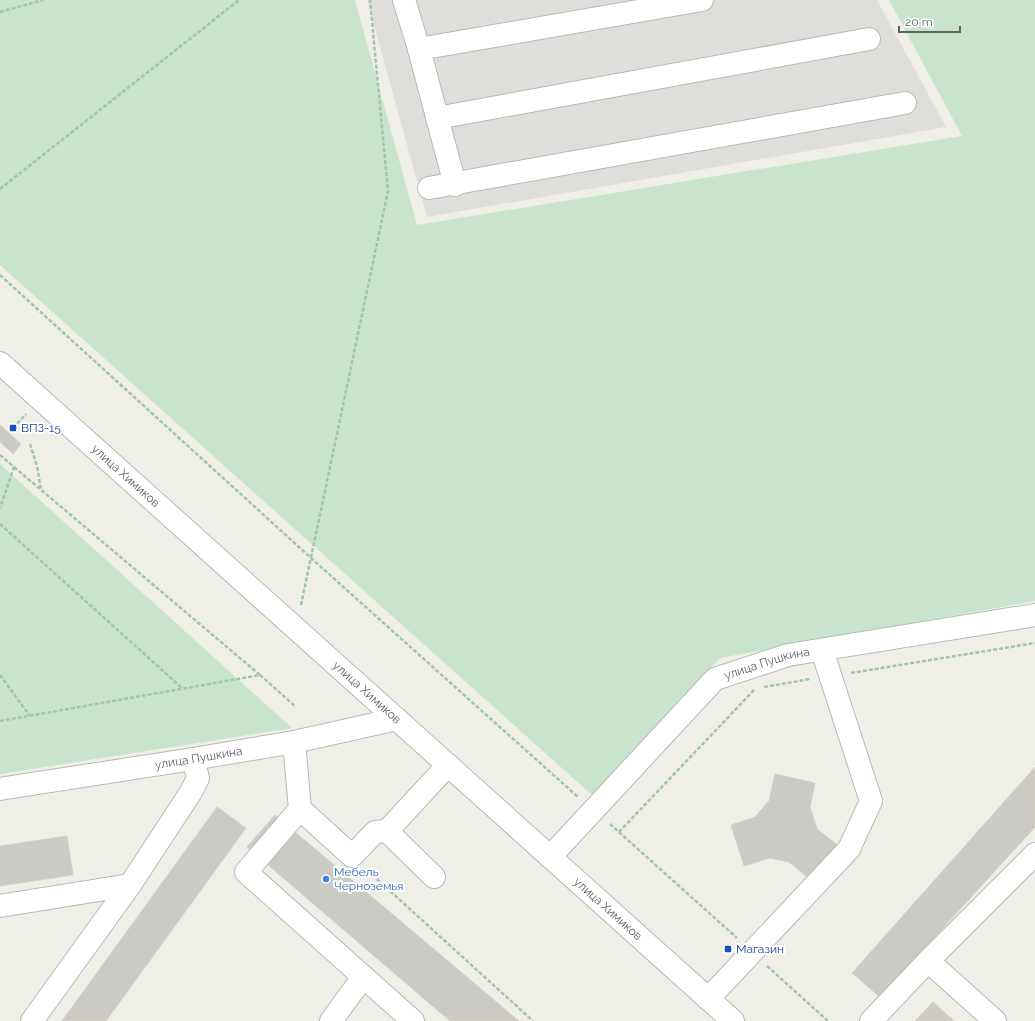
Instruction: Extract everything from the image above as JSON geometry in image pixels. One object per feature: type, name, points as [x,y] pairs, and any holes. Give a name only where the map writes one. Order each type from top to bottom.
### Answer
[{"type":"street","points":[[404,0],[419,49],[455,185]]},
{"type":"street","points":[[419,49],[702,0]]},
{"type":"street","points":[[437,118],[869,39]]},
{"type":"street","points":[[429,188],[455,185],[905,103]]},
{"type":"street","name":"улица Химиков","points":[[0,363],[550,857],[720,1013]]},
{"type":"street","name":"улица Пушкина","points":[[550,857],[715,679],[788,655],[1035,615]]},
{"type":"street","points":[[720,1013],[752,952],[849,850],[871,801],[822,650]]},
{"type":"street","name":"улица Пушкина","points":[[0,789],[294,742],[397,719]]},
{"type":"street","points":[[294,742],[300,809],[352,856],[375,832],[387,831],[448,765]]},
{"type":"street","points":[[32,1021],[130,885],[192,792],[198,778],[193,759]]},
{"type":"street","points":[[300,809],[246,872],[413,1021]]},
{"type":"street","points":[[387,831],[434,877]]},
{"type":"street","points":[[871,1021],[928,961],[1035,854]]},
{"type":"street","points":[[0,906],[130,885]]},
{"type":"street","points":[[928,961],[995,1021]]},
{"type":"street","points":[[331,1021],[363,977]]},
{"type":"path","points":[[0,12],[43,0]]},
{"type":"path","points":[[0,189],[239,0]]},
{"type":"path","points":[[302,605],[388,191],[370,0]]},
{"type":"path","points":[[0,275],[311,558],[619,832],[828,1021]]},
{"type":"path","points":[[30,444],[37,466],[41,490]]},
{"type":"path","points":[[0,455],[296,707]]},
{"type":"path","points":[[0,508],[14,468]]},
{"type":"path","points":[[0,524],[182,688]]},
{"type":"path","points":[[763,687],[1035,643]]},
{"type":"path","points":[[0,675],[30,716]]},
{"type":"path","points":[[0,721],[260,675]]},
{"type":"path","points":[[619,832],[755,688]]},
{"type":"path","points":[[352,856],[533,1021]]},
{"type":"shaded area","points":[[367,0],[877,0],[946,127],[427,217]]},
{"type":"green space","points":[[0,0],[355,0],[417,225],[962,136],[889,0],[1035,0],[1035,601],[720,658],[592,795],[0,265]]},
{"type":"green space","points":[[0,464],[292,728],[0,774]]},
{"type":"building","points":[[0,425],[21,444],[13,454],[0,442]]},
{"type":"building","points":[[1035,767],[1035,827],[880,997],[852,973]]},
{"type":"building","points":[[775,774],[815,783],[810,807],[817,829],[840,847],[811,880],[789,862],[770,858],[744,866],[731,825],[755,817],[769,801]]},
{"type":"building","points":[[217,807],[246,828],[106,1021],[62,1021]]},
{"type":"building","points":[[275,815],[519,1021],[450,1021],[247,847]]},
{"type":"building","points":[[67,836],[73,875],[0,886],[0,846]]},
{"type":"building","points":[[933,1002],[954,1021],[915,1021]]},
{"type":"place","name":"ВПЗ-15","points":[[13,428]]},
{"type":"place","name":"Мебель Черноземья","points":[[326,879]]},
{"type":"place","name":"Магазин","points":[[728,949]]}]
